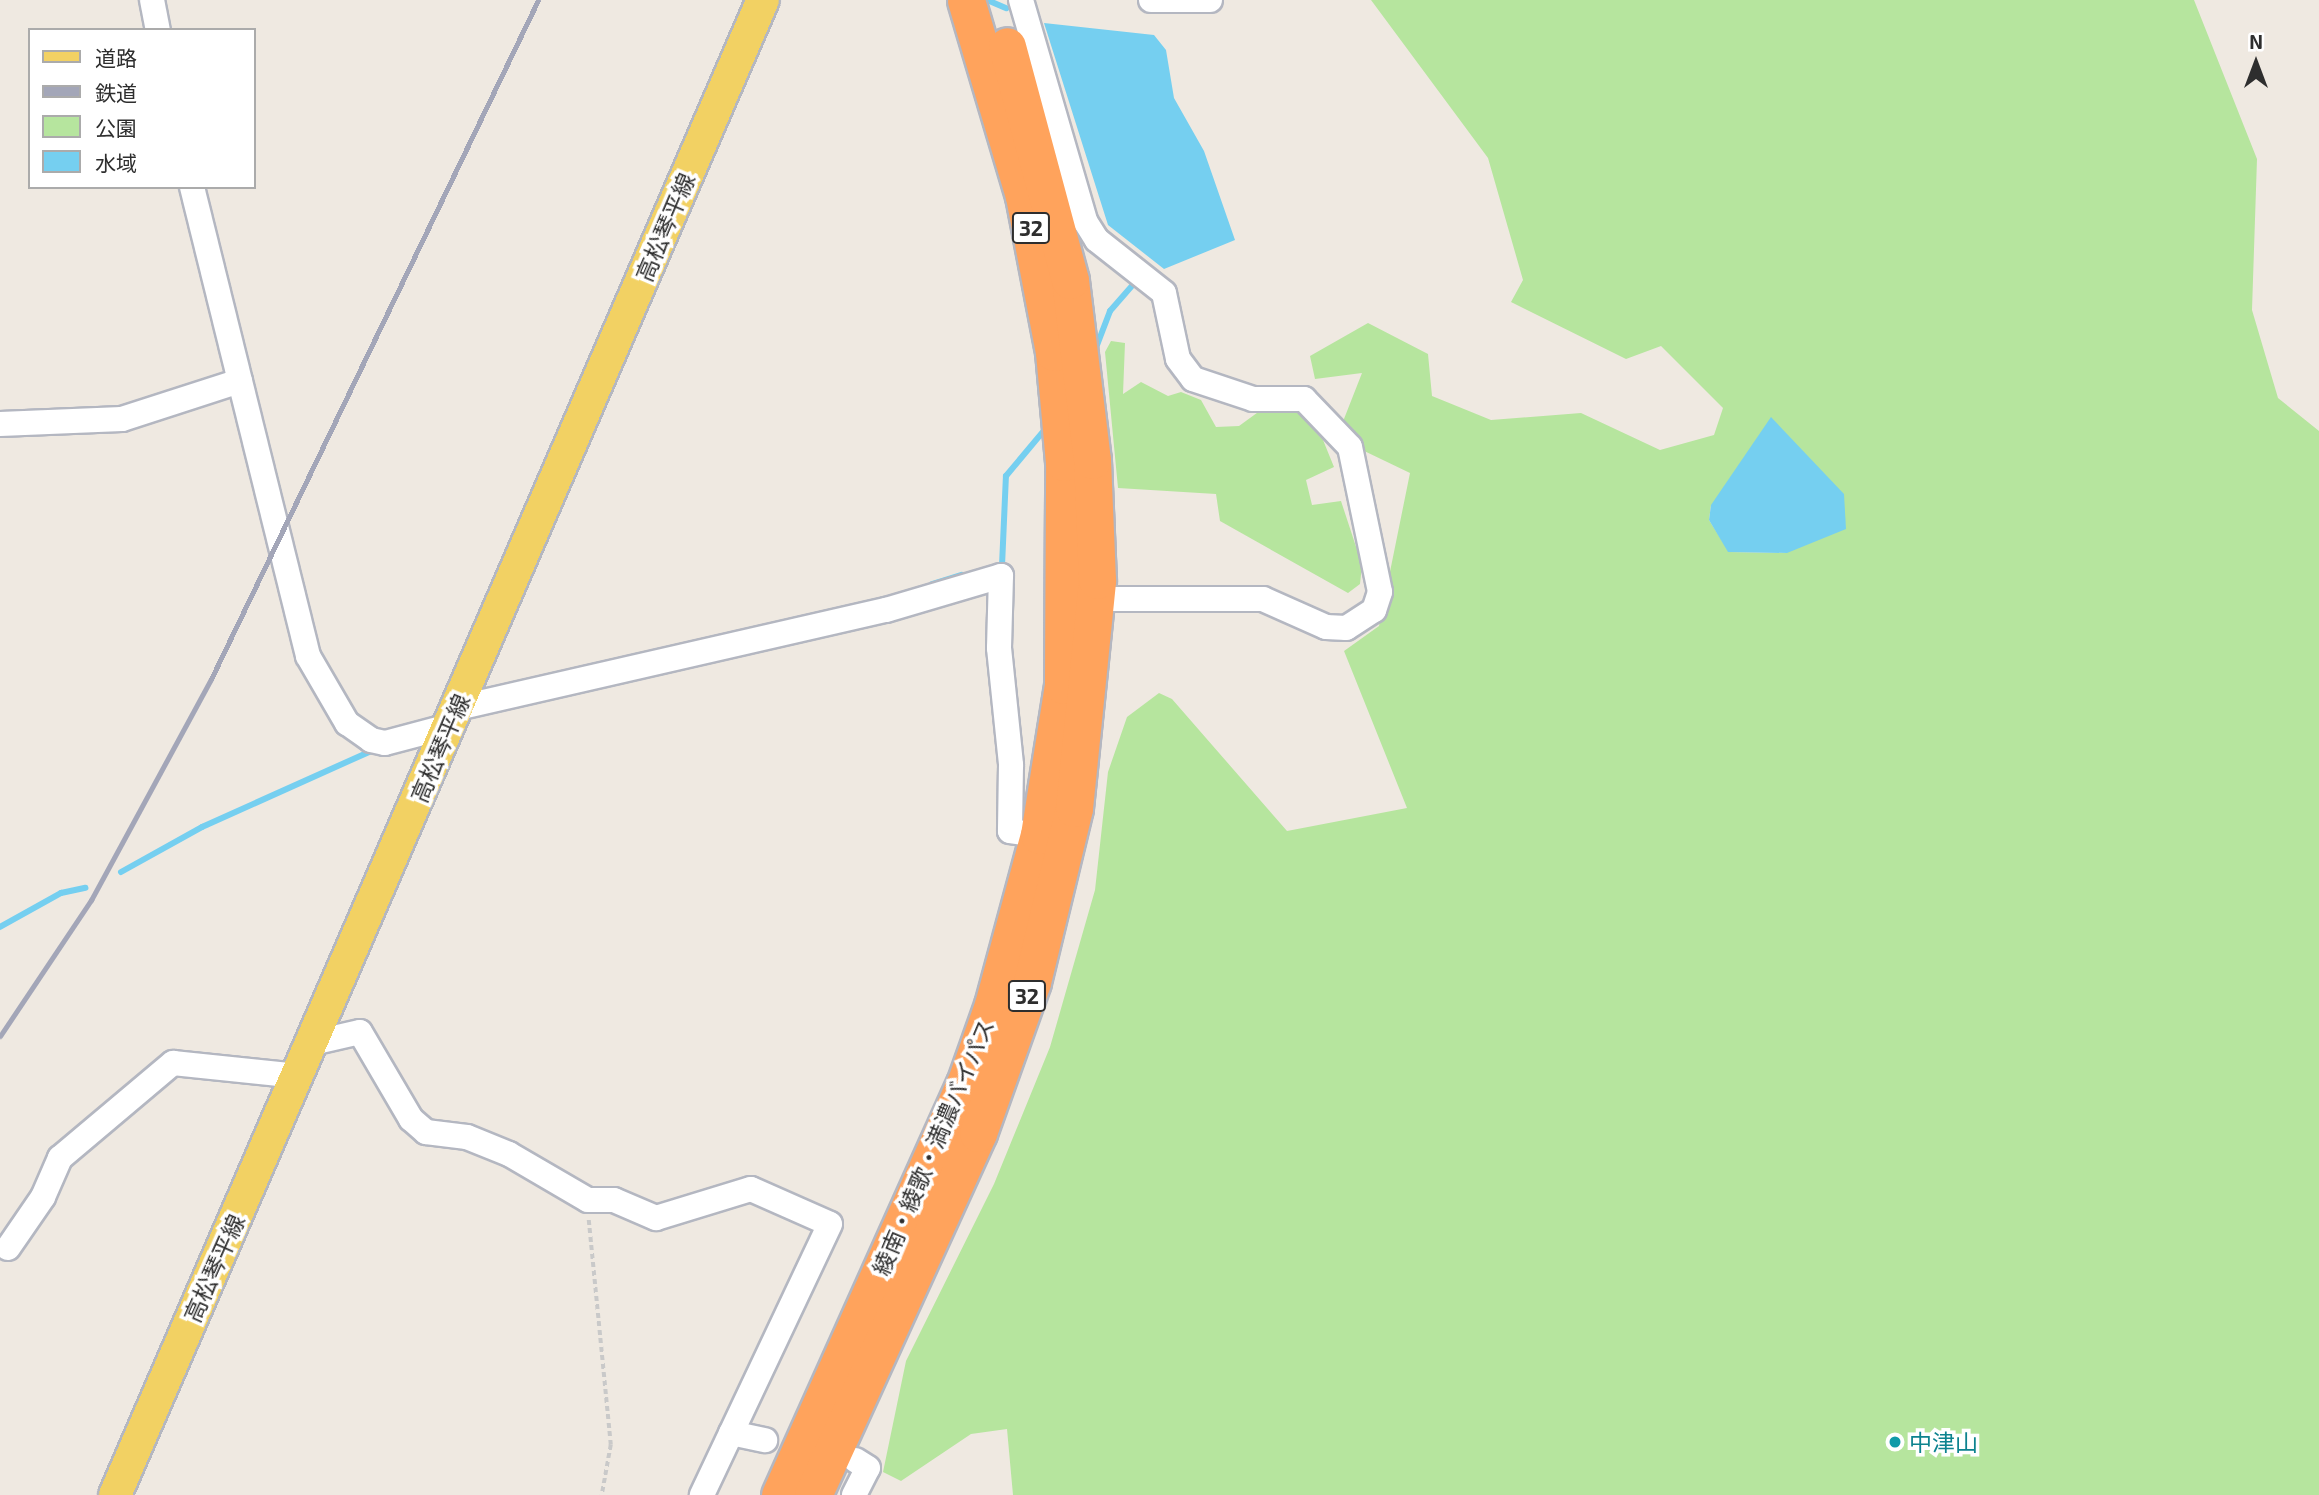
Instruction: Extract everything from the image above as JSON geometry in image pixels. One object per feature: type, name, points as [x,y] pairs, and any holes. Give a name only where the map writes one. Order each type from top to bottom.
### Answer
[{"type":"highway","name":"綾南・綾歌・満濃バイパス","points":[[813,1495],[978,1133],[1032,982],[1074,808],[1096,599],[1078,461],[1043,284],[966,0]]},
{"type":"highway","name":"綾南・綾歌・満濃バイパス","points":[[780,1495],[965,1084],[1039,835],[1063,685],[1078,461],[1070,280],[1027,107],[991,0]]},
{"type":"main road","name":"高松琴平線","points":[[115,1495],[763,0]]},
{"type":"street","points":[[152,0],[158,28]]},
{"type":"street","points":[[1021,0],[1085,221],[1142,276],[1164,293],[1178,359],[1193,379],[1253,398],[1304,398],[1350,447],[1380,592],[1374,610],[1346,628],[1326,627],[1263,599],[1096,599]]},
{"type":"street","points":[[1151,0],[1210,0]]},
{"type":"street","points":[[192,189],[308,656],[326,692],[347,723],[385,743],[453,717],[872,613],[1001,576],[999,648],[1011,765],[1010,831],[1039,835]]},
{"type":"street","points":[[0,425],[122,419],[240,381]]},
{"type":"street","points":[[312,1043],[360,1032],[411,1119],[426,1132],[467,1137],[509,1154],[588,1200],[614,1200],[656,1218],[751,1189],[830,1224],[702,1495]]},
{"type":"street","points":[[8,1248],[43,1197],[60,1158],[173,1063],[298,1076]]},
{"type":"street","points":[[731,1433],[765,1440]]},
{"type":"street","points":[[853,1495],[868,1468],[855,1460]]},
{"type":"path","points":[[588,1200],[611,1445],[603,1495]]},
{"type":"green space","points":[[1371,0],[2194,0],[2257,159],[2252,310],[2278,398],[2319,431],[2319,1495],[1013,1495],[1007,1429],[971,1434],[901,1481],[883,1472],[906,1361],[994,1184],[1050,1047],[1095,890],[1108,772],[1127,717],[1159,693],[1172,699],[1287,831],[1407,808],[1344,651],[1379,626],[1410,473],[1358,448],[1342,424],[1362,373],[1315,379],[1310,356],[1368,323],[1428,354],[1432,396],[1491,420],[1581,413],[1660,450],[1714,435],[1723,408],[1661,346],[1626,359],[1511,302],[1523,280],[1488,158]],"holes":[[[1711,505],[1787,553],[1729,552],[1709,520]]]},
{"type":"green space","points":[[1111,341],[1125,343],[1123,394],[1141,382],[1168,396],[1181,392],[1201,400],[1216,427],[1239,426],[1272,402],[1296,410],[1323,440],[1334,467],[1306,480],[1312,505],[1341,501],[1362,565],[1360,584],[1348,593],[1220,521],[1216,494],[1118,488],[1105,352]]},
{"type":"water","points":[[1044,23],[1154,35],[1166,50],[1174,98],[1204,151],[1235,240],[1164,269],[1108,225]]},
{"type":"water","points":[[1771,417],[1844,494],[1846,529],[1787,553],[1728,552],[1709,520],[1711,505]]},
{"type":"waterway","points":[[987,0],[1006,8]]},
{"type":"waterway","points":[[1094,353],[1110,311],[1137,280]]},
{"type":"waterway","points":[[996,567],[1002,566],[1006,476],[1047,427]]},
{"type":"waterway","points":[[932,584],[962,575]]},
{"type":"waterway","points":[[121,872],[202,827],[371,751]]},
{"type":"waterway","points":[[0,927],[61,893],[85,888]]},
{"type":"railway","points":[[0,1036],[91,900],[211,679],[538,0]]},
{"type":"place","name":"中津山","points":[[1895,1442]]}]
